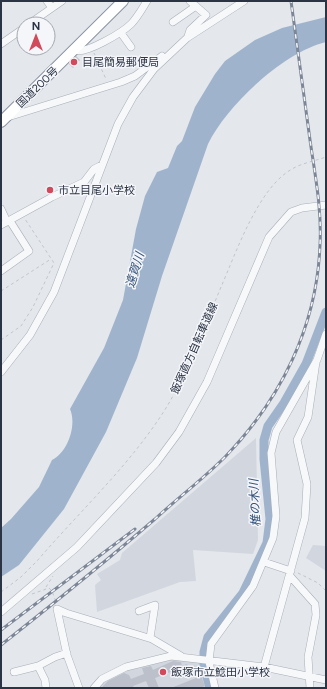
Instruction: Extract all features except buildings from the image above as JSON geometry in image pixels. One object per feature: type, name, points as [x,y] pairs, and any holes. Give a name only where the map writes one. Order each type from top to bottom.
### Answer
[{"type":"highway","name":"国道200号","points":[[3,120],[123,1]]},
{"type":"street","points":[[47,1],[52,8]]},
{"type":"street","points":[[40,16],[62,1]]},
{"type":"street","points":[[75,50],[80,51],[91,47],[121,33],[132,23],[147,1]]},
{"type":"street","points":[[187,38],[190,30],[206,15],[190,1]]},
{"type":"street","points":[[1,372],[30,335],[54,292],[118,124],[134,97],[154,69],[187,38],[244,1]]},
{"type":"street","points":[[176,22],[196,6]]},
{"type":"street","points":[[121,33],[131,47]]},
{"type":"street","points":[[1,44],[16,34]]},
{"type":"street","points":[[3,120],[136,76],[165,53],[176,48]]},
{"type":"street","points":[[6,223],[84,182],[94,169],[102,165]]},
{"type":"street","points":[[1,612],[77,547],[156,462],[179,432],[207,382],[269,237],[291,212],[302,208],[326,206]]},
{"type":"street","points":[[1,209],[6,223],[29,251],[1,271]]},
{"type":"street","points":[[264,667],[305,518],[307,497],[305,475],[299,458],[296,440],[308,417],[317,360],[326,334]]},
{"type":"street","points":[[215,688],[209,662],[209,652],[213,638],[242,603],[253,586],[273,538],[276,516],[271,462],[273,442],[282,420],[317,360]]},
{"type":"street","points":[[264,562],[291,573],[315,604],[316,614],[308,657],[310,688]]},
{"type":"street","points":[[139,611],[155,605],[150,638]]},
{"type":"street","points":[[57,609],[150,638],[182,657]]},
{"type":"street","points":[[57,609],[67,653],[79,688]]},
{"type":"street","points":[[14,672],[38,666],[55,657],[67,653]]},
{"type":"street","points":[[94,688],[102,679],[126,667],[171,656],[209,662],[264,667],[326,680]]},
{"type":"street","points":[[38,666],[45,680],[46,688]]},
{"type":"path","points":[[91,47],[109,86]]},
{"type":"path","name":"飯塚直方自転車道線","points":[[1,592],[21,577],[38,561],[130,456],[165,409],[192,357],[256,210],[271,189],[291,169],[326,157]]},
{"type":"path","points":[[1,340],[21,326],[29,314],[54,263],[22,214]]},
{"type":"path","points":[[1,291],[51,258]]},
{"type":"path","points":[[291,573],[307,576],[318,583],[326,591]]},
{"type":"path","points":[[26,597],[49,588],[52,591],[57,609]]},
{"type":"shaded area","points":[[256,438],[258,540],[253,554],[193,550],[196,581],[180,582],[97,612],[95,585],[101,580],[97,574],[120,560],[122,553]]},
{"type":"shaded area","points":[[313,545],[326,546],[326,571],[306,558]]},
{"type":"shaded area","name":"飯塚市立鯰田小学校","points":[[174,659],[200,663],[206,688],[100,688],[99,686],[103,682],[131,668]]},
{"type":"water","name":"遠賀川","points":[[326,17],[326,42],[293,57],[275,68],[258,82],[229,113],[208,144],[162,276],[137,358],[106,432],[64,509],[19,565],[1,577],[1,528],[11,519],[39,487],[52,460],[63,451],[67,445],[72,430],[72,415],[70,409],[104,348],[123,300],[136,229],[145,196],[157,172],[168,168],[177,146],[182,141],[195,107],[215,74],[225,61],[255,40],[282,28]]},
{"type":"waterway","name":"椎の木川","points":[[210,688],[204,665],[204,652],[208,637],[243,593],[267,543],[270,519],[264,459],[264,440],[268,426],[284,403],[306,364],[326,312]]},
{"type":"railway","points":[[1,645],[117,551],[225,457],[245,435],[263,411],[279,386],[292,360],[312,304],[320,245],[320,219],[318,192],[291,1]]},
{"type":"railway","points":[[1,630],[135,529]]},
{"type":"place","name":"目尾簡易郵便局","points":[[74,62]]},
{"type":"place","name":"市立目尾小学校","points":[[50,190]]},
{"type":"place","name":"飯塚市立鯰田小学校","points":[[163,672]]}]
